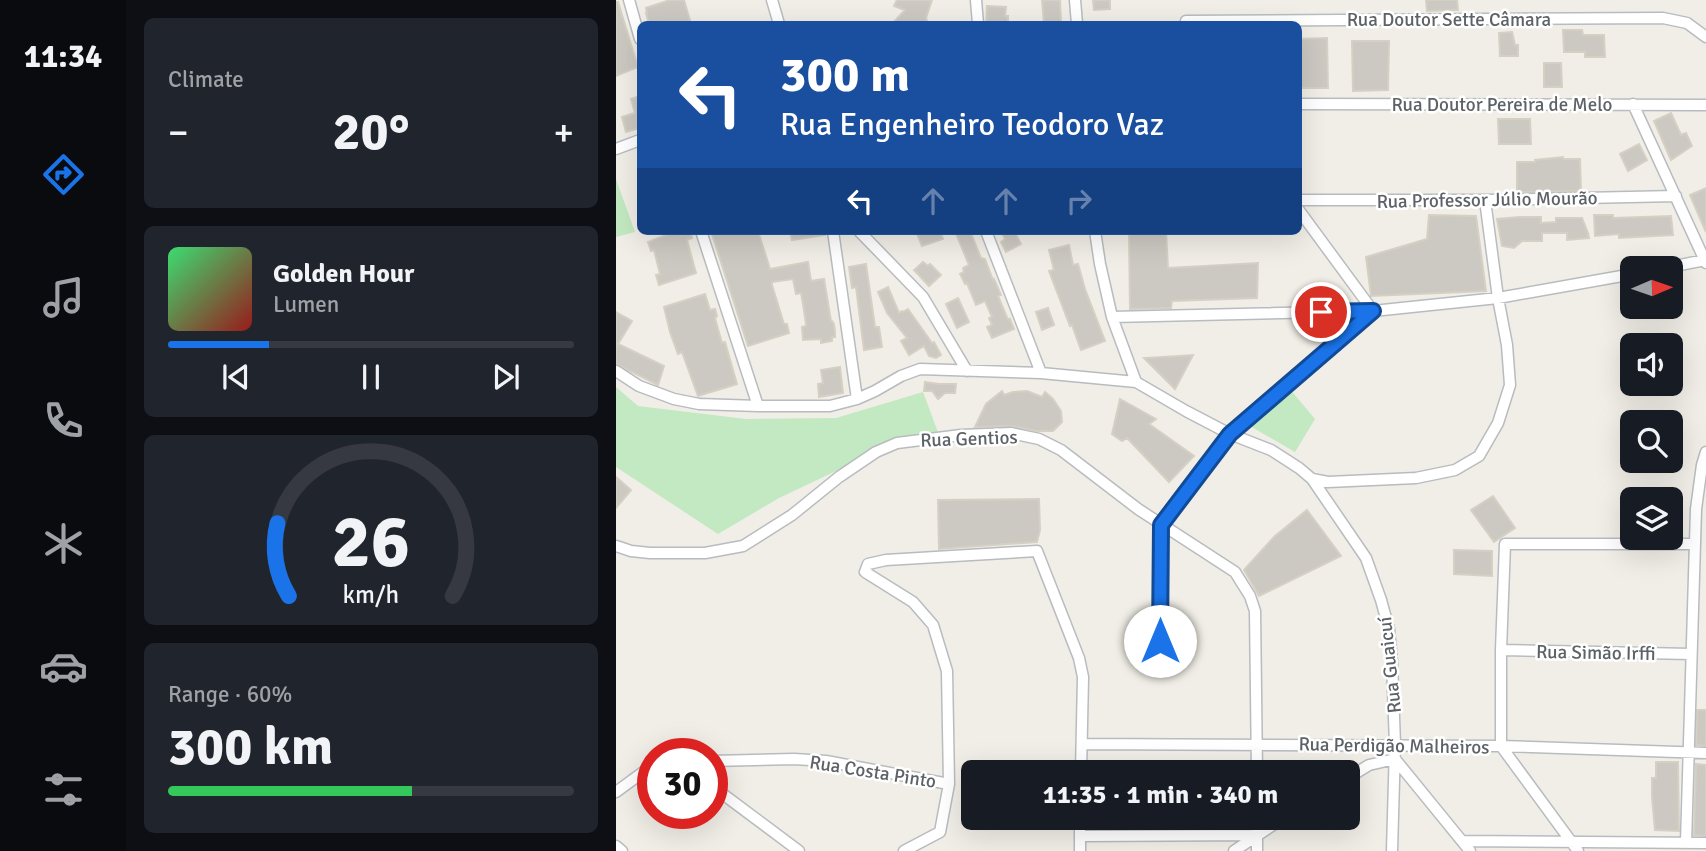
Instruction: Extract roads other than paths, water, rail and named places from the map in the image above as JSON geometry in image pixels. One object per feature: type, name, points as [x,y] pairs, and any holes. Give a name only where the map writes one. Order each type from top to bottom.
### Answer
[{"type":"street","points":[[629,0],[637,28]]},
{"type":"street","points":[[772,0],[778,21]]},
{"type":"street","points":[[976,0],[978,21]]},
{"type":"street","points":[[1075,0],[1077,21]]},
{"type":"street","name":"Rua Doutor Sette Câmara","points":[[1302,22],[1663,18],[1686,23],[1706,37]]},
{"type":"street","name":"Rua Doutor Pereira de Melo","points":[[1302,104],[1706,105]]},
{"type":"street","points":[[1633,104],[1706,262],[1684,265]]},
{"type":"street","points":[[616,149],[637,141]]},
{"type":"street","name":"Rua Professor Júlio Mourão","points":[[1302,200],[1676,196]]},
{"type":"street","points":[[1312,479],[1328,482],[1416,478],[1455,470],[1479,456],[1498,423],[1510,385],[1507,345],[1485,200]]},
{"type":"street","points":[[1302,214],[1373,311]]},
{"type":"street","points":[[702,235],[758,406]]},
{"type":"street","points":[[834,235],[857,399]]},
{"type":"street","points":[[863,235],[923,297],[967,371]]},
{"type":"street","points":[[988,235],[1041,373]]},
{"type":"street","points":[[616,372],[639,386],[674,399],[699,404],[758,406],[830,406],[857,399],[920,369],[1041,373],[1136,382],[1112,317],[1096,235]]},
{"type":"street","points":[[1112,317],[1373,311],[1498,298],[1620,276]]},
{"type":"street","points":[[1160,641],[1161,525],[1230,434],[1373,311]]},
{"type":"street","name":"Rua Guaicuí","points":[[1136,382],[1230,434],[1271,450],[1312,479],[1366,558],[1389,629],[1392,662],[1395,745],[1392,851]]},
{"type":"street","name":"Rua Gentios","points":[[616,546],[650,553],[705,553],[743,546],[792,515],[839,477],[876,452],[897,443],[973,434],[1011,433],[1040,439],[1061,450],[1161,525],[1235,572],[1250,596],[1255,611],[1257,760]]},
{"type":"street","points":[[1686,843],[1695,544],[1699,487],[1706,452]]},
{"type":"street","points":[[1578,851],[1501,746],[1505,544],[1695,544]]},
{"type":"street","points":[[904,851],[940,832],[949,784],[947,671],[933,625],[913,602],[864,572],[867,564],[886,560],[1037,551],[1079,658],[1083,677],[1081,760]]},
{"type":"street","name":"Rua Simão Irffi","points":[[1501,650],[1691,654]]},
{"type":"street","name":"Rua Perdigão Malheiros","points":[[1082,744],[1501,746],[1706,753]]},
{"type":"street","points":[[1360,771],[1369,765],[1395,759],[1470,851]]},
{"type":"street","name":"Rua Costa Pinto","points":[[728,761],[826,761],[949,784]]},
{"type":"street","points":[[616,792],[637,777]]},
{"type":"street","points":[[728,798],[799,851]]},
{"type":"street","points":[[1080,830],[1080,851]]},
{"type":"street","points":[[1257,830],[1257,851]]},
{"type":"street","points":[[1234,851],[1265,830]]},
{"type":"street","points":[[1080,836],[1257,835]]},
{"type":"street","points":[[1462,841],[1706,843]]},
{"type":"street","points":[[616,846],[622,851]]}]
